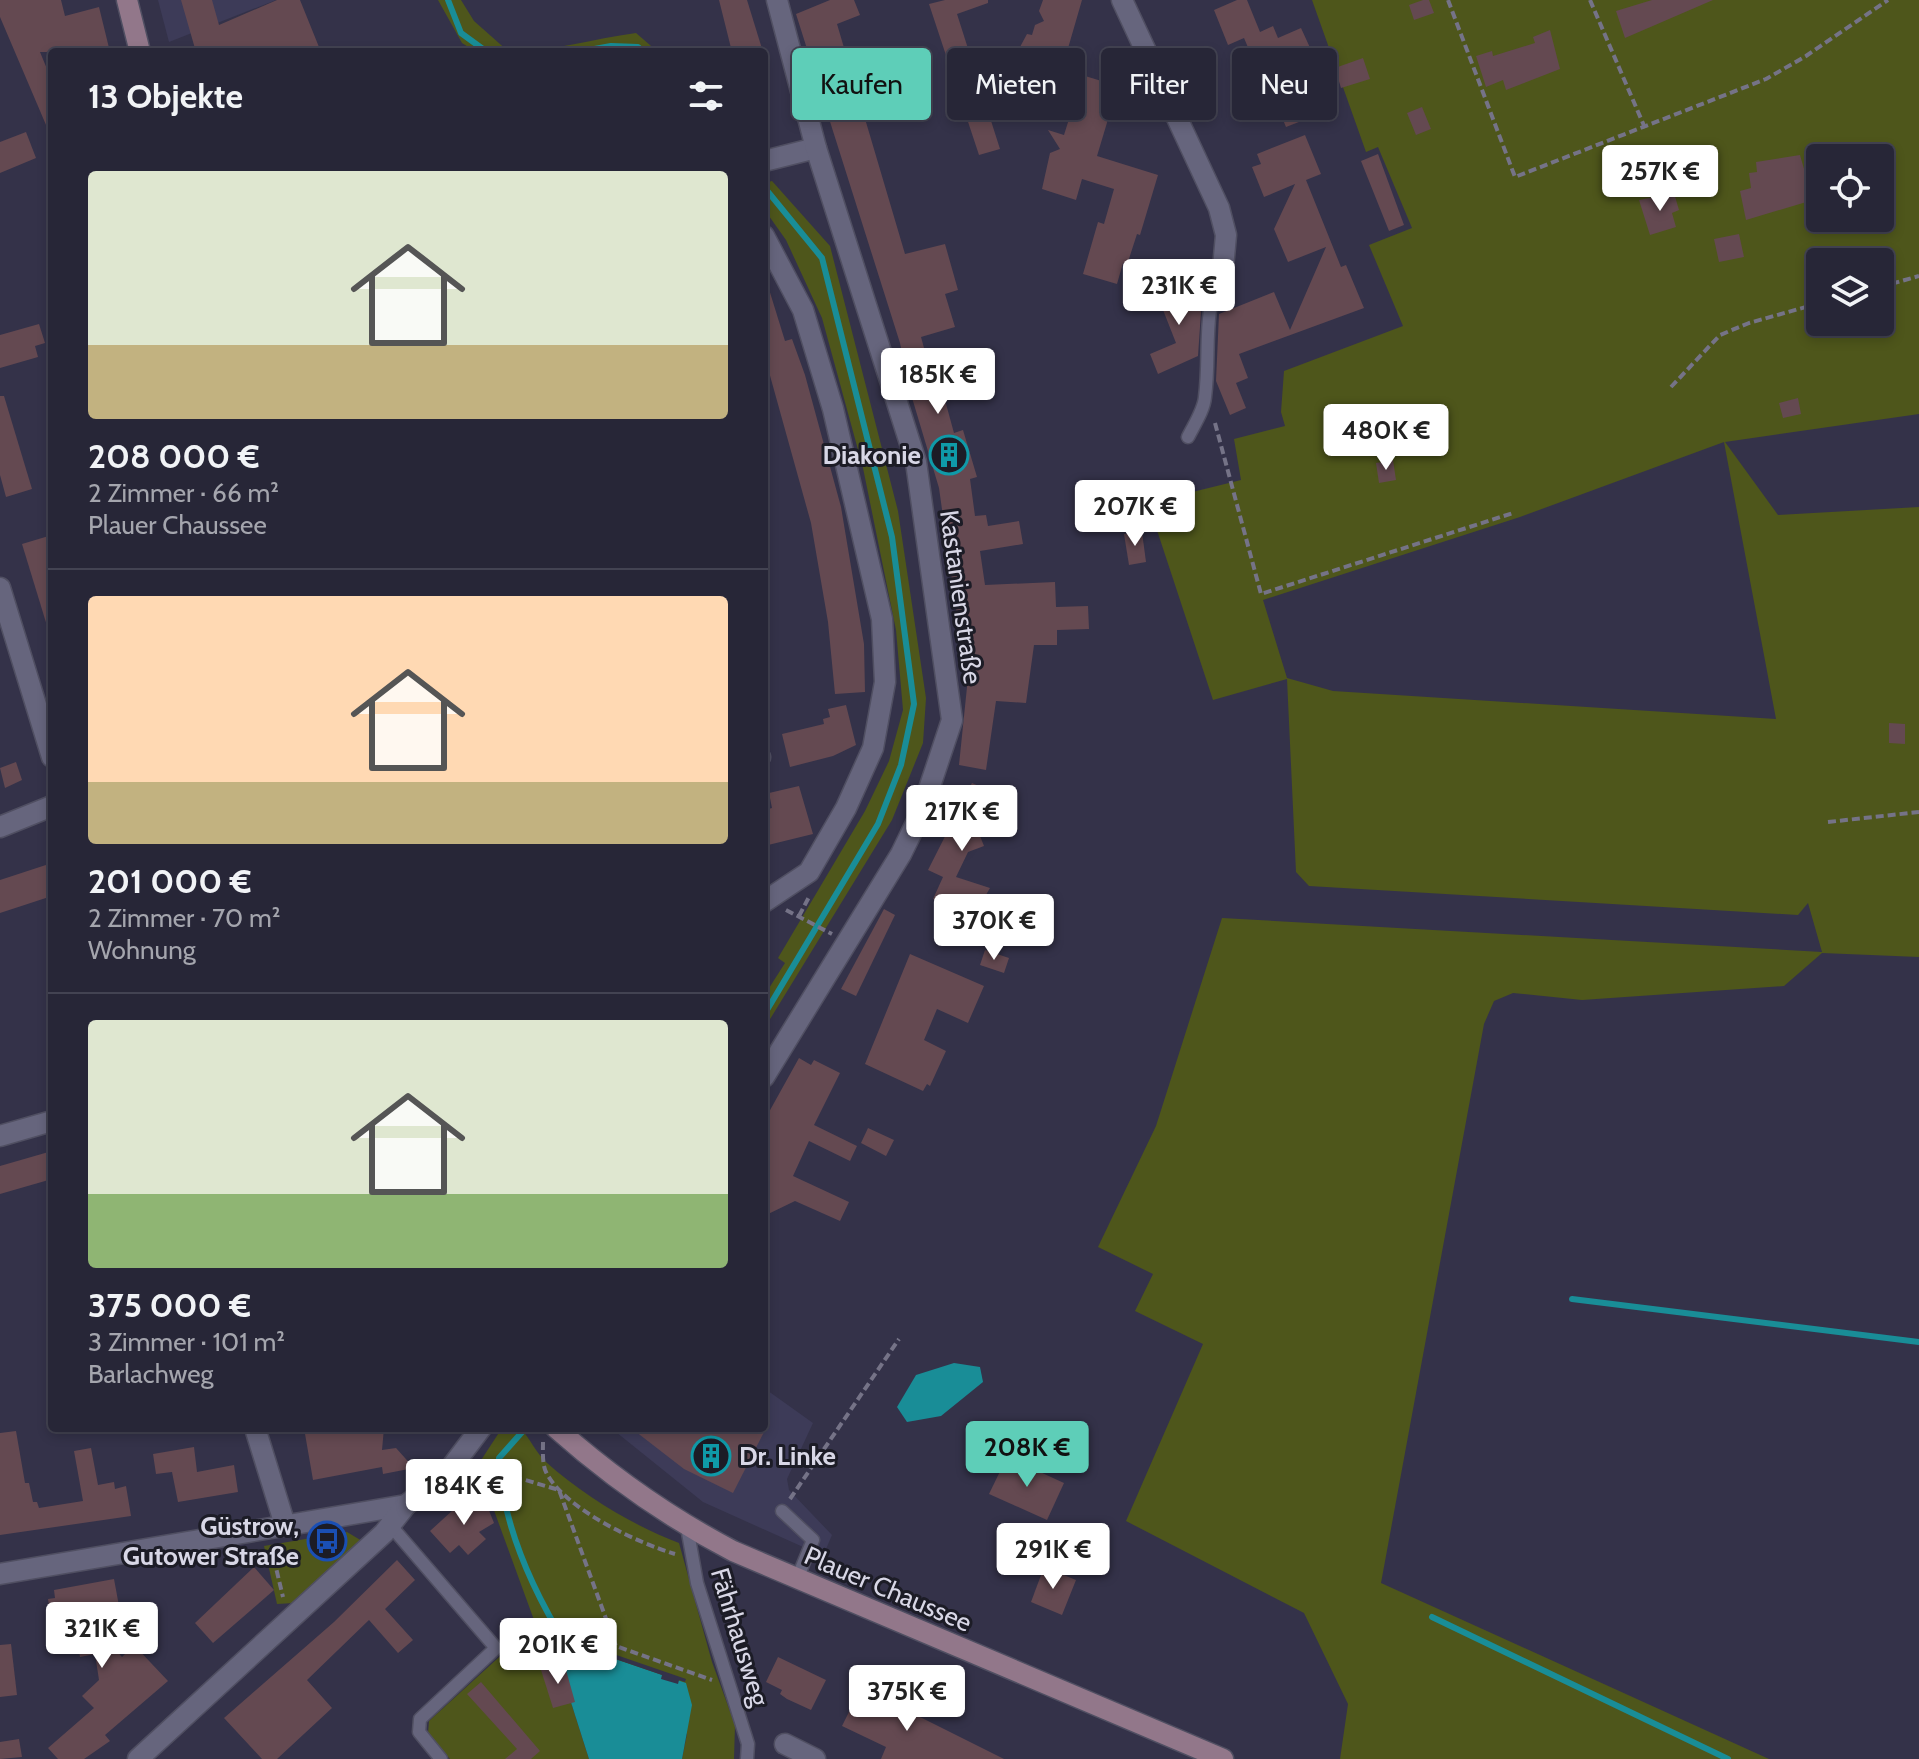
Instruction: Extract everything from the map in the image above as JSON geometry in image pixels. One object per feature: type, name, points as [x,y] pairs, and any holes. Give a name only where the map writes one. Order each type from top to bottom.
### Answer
[{"type":"main road","points":[[127,0],[139,48]]},
{"type":"main road","name":"Plauer Chaussee","points":[[552,1432],[620,1483],[687,1527],[797,1579],[1210,1756]]},
{"type":"street","points":[[1122,0],[1219,208],[1226,235],[1223,268]]},
{"type":"street","name":"Kastanienstraße","points":[[768,1070],[901,854],[921,813],[952,720],[916,462],[816,148],[778,1]]},
{"type":"street","points":[[774,158],[816,148]]},
{"type":"street","points":[[768,244],[803,310],[833,409],[882,619],[885,682],[873,748],[846,808],[809,872],[768,899]]},
{"type":"street","points":[[0,588],[48,744]]},
{"type":"street","points":[[0,827],[48,808]]},
{"type":"street","points":[[0,1136],[48,1122]]},
{"type":"street","points":[[256,1432],[285,1525]]},
{"type":"street","points":[[138,1759],[391,1526],[406,1505],[447,1473],[478,1432]]},
{"type":"street","points":[[0,1574],[406,1505]]},
{"type":"street","points":[[785,1744],[815,1759]]},
{"type":"lane","points":[[1188,437],[1205,399],[1204,356],[1211,292],[1223,268]]},
{"type":"lane","points":[[782,1511],[813,1540],[797,1579]]},
{"type":"lane","points":[[391,1526],[496,1648],[420,1719],[419,1732],[441,1759]]},
{"type":"lane","name":"Fährhausweg","points":[[687,1527],[697,1583],[748,1744],[747,1759]]},
{"type":"path","points":[[1448,0],[1515,177],[1766,79],[1806,56],[1888,0]]},
{"type":"path","points":[[1590,0],[1645,128]]},
{"type":"path","points":[[1894,283],[1919,276]]},
{"type":"path","points":[[1671,387],[1720,335],[1749,323],[1806,307]]},
{"type":"path","points":[[1205,399],[1261,594],[1513,513]]},
{"type":"path","points":[[1828,822],[1919,812]]},
{"type":"path","points":[[791,912],[829,933]]},
{"type":"path","points":[[782,1511],[899,1339]]},
{"type":"path","points":[[552,1432],[542,1443],[545,1470],[559,1490],[616,1646],[732,1688]]},
{"type":"path","points":[[480,1479],[522,1479],[559,1490],[629,1537],[674,1554],[693,1555]]},
{"type":"path","points":[[269,1541],[289,1620]]},
{"type":"shaded area","points":[[158,0],[276,0],[169,42]]},
{"type":"shaded area","points":[[438,0],[461,0],[474,21],[504,48],[470,48],[462,43]]},
{"type":"shaded area","points":[[1312,0],[1919,0],[1919,414],[1725,442],[1778,515],[1919,507],[1919,957],[1822,953],[1784,986],[1582,1000],[1513,993],[1494,1001],[1484,1024],[1381,1583],[1769,1759],[1340,1759],[1348,1704],[1304,1613],[1126,1521],[1203,1344],[1135,1311],[1153,1274],[1098,1247],[1156,1126],[1222,918],[1822,952],[1808,903],[1798,915],[1309,886],[1296,872],[1287,679],[1213,700],[1148,503],[1241,480],[1234,439],[1285,426],[1281,412],[1284,371],[1403,326],[1369,245],[1412,228],[1378,147],[1366,152],[1337,70],[1337,48],[1329,48]],"holes":[[[1724,442],[1776,719],[1333,691],[1287,678],[1263,600],[1520,517]]]},
{"type":"shaded area","points":[[636,33],[653,48],[549,48],[557,47]]},
{"type":"shaded area","points":[[772,181],[830,246],[898,511],[926,698],[923,743],[892,820],[768,1022],[768,990],[785,963],[778,958],[865,811],[889,761],[903,710],[896,630],[863,468],[822,318],[786,240],[768,215],[768,182]]},
{"type":"shaded area","points":[[954,1363],[980,1367],[983,1382],[941,1416],[907,1422],[897,1407],[916,1375]]},
{"type":"shaded area","points":[[768,1391],[813,1423],[787,1479],[789,1490],[832,1535],[823,1556],[703,1502],[616,1432],[768,1432]]},
{"type":"shaded area","points":[[499,1432],[524,1432],[542,1458],[592,1498],[679,1543],[712,1662],[735,1725],[734,1759],[682,1759],[687,1734],[555,1652],[589,1759],[450,1759],[428,1734],[429,1721],[508,1649],[501,1640],[534,1620],[484,1483],[456,1488],[474,1471]]},
{"type":"shaded area","points":[[347,1532],[362,1541],[294,1603],[277,1604],[264,1546]]},
{"type":"shaded area","points":[[571,1644],[686,1683],[692,1705],[682,1759],[589,1759],[555,1652]]},
{"type":"pier","points":[[596,1648],[686,1679],[685,1682],[679,1680],[678,1684],[661,1679],[662,1675],[595,1652]]},
{"type":"building","points":[[0,0],[61,0],[65,16],[99,7],[109,48],[48,48],[48,52],[40,52],[48,71],[48,130],[0,17]]},
{"type":"building","points":[[181,0],[212,0],[219,25],[277,0],[300,0],[319,48],[195,48]]},
{"type":"building","points":[[719,0],[747,0],[762,48],[731,48]]},
{"type":"building","points":[[830,0],[854,0],[860,15],[837,24],[844,48],[807,48],[796,14]]},
{"type":"building","points":[[945,0],[988,0],[988,3],[957,14],[968,48],[947,48],[947,58],[929,4]]},
{"type":"building","points":[[1043,0],[1082,0],[1068,48],[1020,48],[1027,34],[1032,35],[1035,25],[1044,21],[1039,11]]},
{"type":"building","points":[[1237,0],[1247,0],[1260,32],[1273,26],[1278,38],[1301,28],[1310,48],[1248,48],[1244,38],[1228,45],[1214,10]]},
{"type":"building","points":[[1429,0],[1434,13],[1414,20],[1409,5]]},
{"type":"building","points":[[1652,0],[1713,0],[1625,38],[1616,11]]},
{"type":"building","points":[[1550,30],[1560,69],[1506,90],[1503,80],[1486,87],[1476,56],[1492,51],[1493,56],[1535,43],[1533,37]]},
{"type":"building","points":[[1363,58],[1370,79],[1341,88],[1337,67]]},
{"type":"building","points":[[1085,76],[1101,81],[1101,120],[1108,120],[1097,156],[1158,175],[1140,235],[1137,234],[1127,265],[1123,263],[1117,284],[1083,274],[1098,222],[1104,224],[1114,189],[1082,179],[1076,200],[1042,189],[1050,153],[1060,149],[1048,130],[1064,135],[1069,120],[1085,120]]},
{"type":"building","points":[[1422,107],[1431,129],[1416,135],[1407,113]]},
{"type":"building","points":[[830,120],[865,120],[905,254],[945,244],[958,290],[945,294],[955,327],[921,337],[934,384],[940,382],[954,433],[963,430],[977,477],[970,479],[975,516],[986,515],[988,526],[1019,521],[1023,544],[980,551],[985,585],[1055,582],[1056,607],[1088,606],[1089,629],[1057,630],[1057,645],[1034,645],[1026,703],[996,701],[986,770],[959,765],[967,687],[939,488],[910,391],[900,343]]},
{"type":"building","points":[[967,120],[991,120],[1000,149],[979,155]]},
{"type":"building","points":[[1283,120],[1304,120],[1286,127]]},
{"type":"building","points":[[26,132],[36,158],[0,173],[0,142]]},
{"type":"building","points":[[1305,135],[1321,174],[1306,180],[1341,267],[1346,265],[1364,308],[1239,354],[1248,378],[1236,383],[1246,408],[1230,415],[1216,381],[1219,314],[1274,292],[1290,330],[1326,247],[1288,262],[1274,229],[1295,184],[1264,197],[1252,167],[1261,164],[1257,154]]},
{"type":"building","points":[[1378,154],[1404,225],[1389,231],[1361,161]]},
{"type":"building","points":[[1800,155],[1806,176],[1806,202],[1746,220],[1740,191],[1751,188],[1749,173],[1757,172],[1756,162]]},
{"type":"building","points":[[1674,193],[1679,210],[1672,213],[1676,227],[1650,235],[1639,200]]},
{"type":"building","points":[[1739,234],[1744,257],[1719,262],[1714,239]]},
{"type":"building","points":[[1185,281],[1201,312],[1198,356],[1158,374],[1150,354],[1176,343],[1156,292]]},
{"type":"building","points":[[768,286],[785,341],[792,339],[805,375],[841,507],[864,644],[865,692],[835,694],[828,622],[811,523],[768,368]]},
{"type":"building","points":[[39,324],[45,343],[35,346],[38,357],[0,368],[0,335]]},
{"type":"building","points":[[0,396],[4,396],[32,489],[6,497],[0,475]]},
{"type":"building","points":[[1798,398],[1801,414],[1783,418],[1779,403]]},
{"type":"building","points":[[1393,460],[1396,480],[1379,483],[1376,463]]},
{"type":"building","points":[[1142,532],[1146,562],[1129,565],[1124,534]]},
{"type":"building","points":[[48,536],[48,629],[22,544]]},
{"type":"building","points":[[846,705],[856,745],[833,756],[790,767],[782,734],[824,724],[823,719],[830,717],[828,709]]},
{"type":"building","points":[[1889,723],[1905,724],[1905,744],[1889,743]]},
{"type":"building","points":[[16,762],[22,780],[5,788],[0,768]]},
{"type":"building","points":[[972,783],[992,792],[978,831],[984,846],[968,852],[956,877],[990,888],[976,912],[933,899],[943,877],[928,870]]},
{"type":"building","points":[[799,786],[813,834],[768,845],[768,809],[772,808],[769,793]]},
{"type":"building","points":[[48,864],[48,897],[0,913],[0,880]]},
{"type":"building","points":[[884,909],[895,915],[856,996],[841,989]]},
{"type":"building","points":[[985,950],[1009,958],[1004,973],[980,965]]},
{"type":"building","points":[[910,954],[984,986],[968,1023],[937,1009],[924,1040],[946,1051],[930,1086],[927,1084],[923,1091],[865,1064]]},
{"type":"building","points":[[799,1058],[811,1065],[814,1060],[840,1073],[814,1125],[857,1146],[850,1161],[809,1141],[793,1176],[849,1202],[840,1221],[795,1201],[768,1214],[768,1114]]},
{"type":"building","points":[[868,1128],[894,1140],[886,1156],[861,1143]]},
{"type":"building","points":[[48,1152],[48,1180],[0,1194],[0,1166]]},
{"type":"building","points":[[16,1431],[25,1483],[29,1483],[33,1502],[37,1502],[39,1508],[83,1501],[74,1451],[91,1448],[98,1485],[114,1482],[115,1489],[126,1486],[131,1516],[0,1535],[0,1433]]},
{"type":"building","points":[[305,1432],[384,1432],[382,1450],[396,1448],[414,1468],[383,1474],[382,1467],[313,1480]]},
{"type":"building","name":"Dr. Linke","points":[[636,1432],[764,1432],[733,1493],[684,1469]]},
{"type":"building","points":[[194,1447],[197,1472],[234,1465],[238,1492],[178,1502],[172,1472],[156,1474],[153,1454]]},
{"type":"building","points":[[1007,1457],[1064,1483],[1047,1520],[989,1494]]},
{"type":"building","points":[[484,1498],[494,1523],[479,1532],[486,1539],[468,1555],[459,1545],[450,1553],[430,1531],[464,1500],[468,1505]]},
{"type":"building","points":[[397,1560],[415,1580],[385,1609],[413,1640],[398,1653],[369,1620],[307,1680],[332,1708],[277,1759],[262,1759],[224,1718],[334,1622]]},
{"type":"building","points":[[254,1567],[274,1590],[213,1643],[195,1623]]},
{"type":"building","points":[[1044,1567],[1076,1580],[1062,1615],[1031,1602]]},
{"type":"building","points":[[114,1579],[119,1606],[101,1609],[107,1640],[122,1657],[134,1645],[168,1681],[105,1735],[110,1741],[84,1759],[58,1759],[48,1748],[94,1708],[82,1696],[99,1680],[95,1654],[80,1657],[72,1614],[51,1618],[48,1599],[55,1598],[54,1590]]},
{"type":"building","points":[[11,1644],[17,1695],[0,1697],[0,1645]]},
{"type":"building","points":[[778,1657],[826,1680],[811,1710],[787,1699],[780,1694],[782,1690],[766,1682]]},
{"type":"building","points":[[564,1663],[575,1702],[553,1708],[541,1670]]},
{"type":"building","points":[[481,1682],[540,1751],[531,1759],[505,1759],[517,1749],[467,1694]]},
{"type":"building","points":[[860,1690],[1004,1759],[881,1759],[886,1747],[842,1726]]},
{"type":"building","points":[[19,1739],[22,1757],[0,1759],[0,1742]]},
{"type":"waterway","points":[[448,0],[461,33],[482,48]]},
{"type":"waterway","points":[[600,48],[639,48]]},
{"type":"waterway","points":[[768,192],[822,258],[892,537],[914,704],[901,765],[878,824],[768,1008]]},
{"type":"waterway","points":[[1572,1299],[1919,1342]]},
{"type":"waterway","points":[[522,1432],[499,1458],[506,1507],[531,1579],[567,1646]]},
{"type":"waterway","points":[[1432,1617],[1728,1759]]},
{"type":"place","name":"Diakonie","points":[[949,455]]},
{"type":"place","name":"Dr. Linke","points":[[711,1456]]},
{"type":"place","name":"Güstrow, Gutower Straße","points":[[327,1541]]}]
